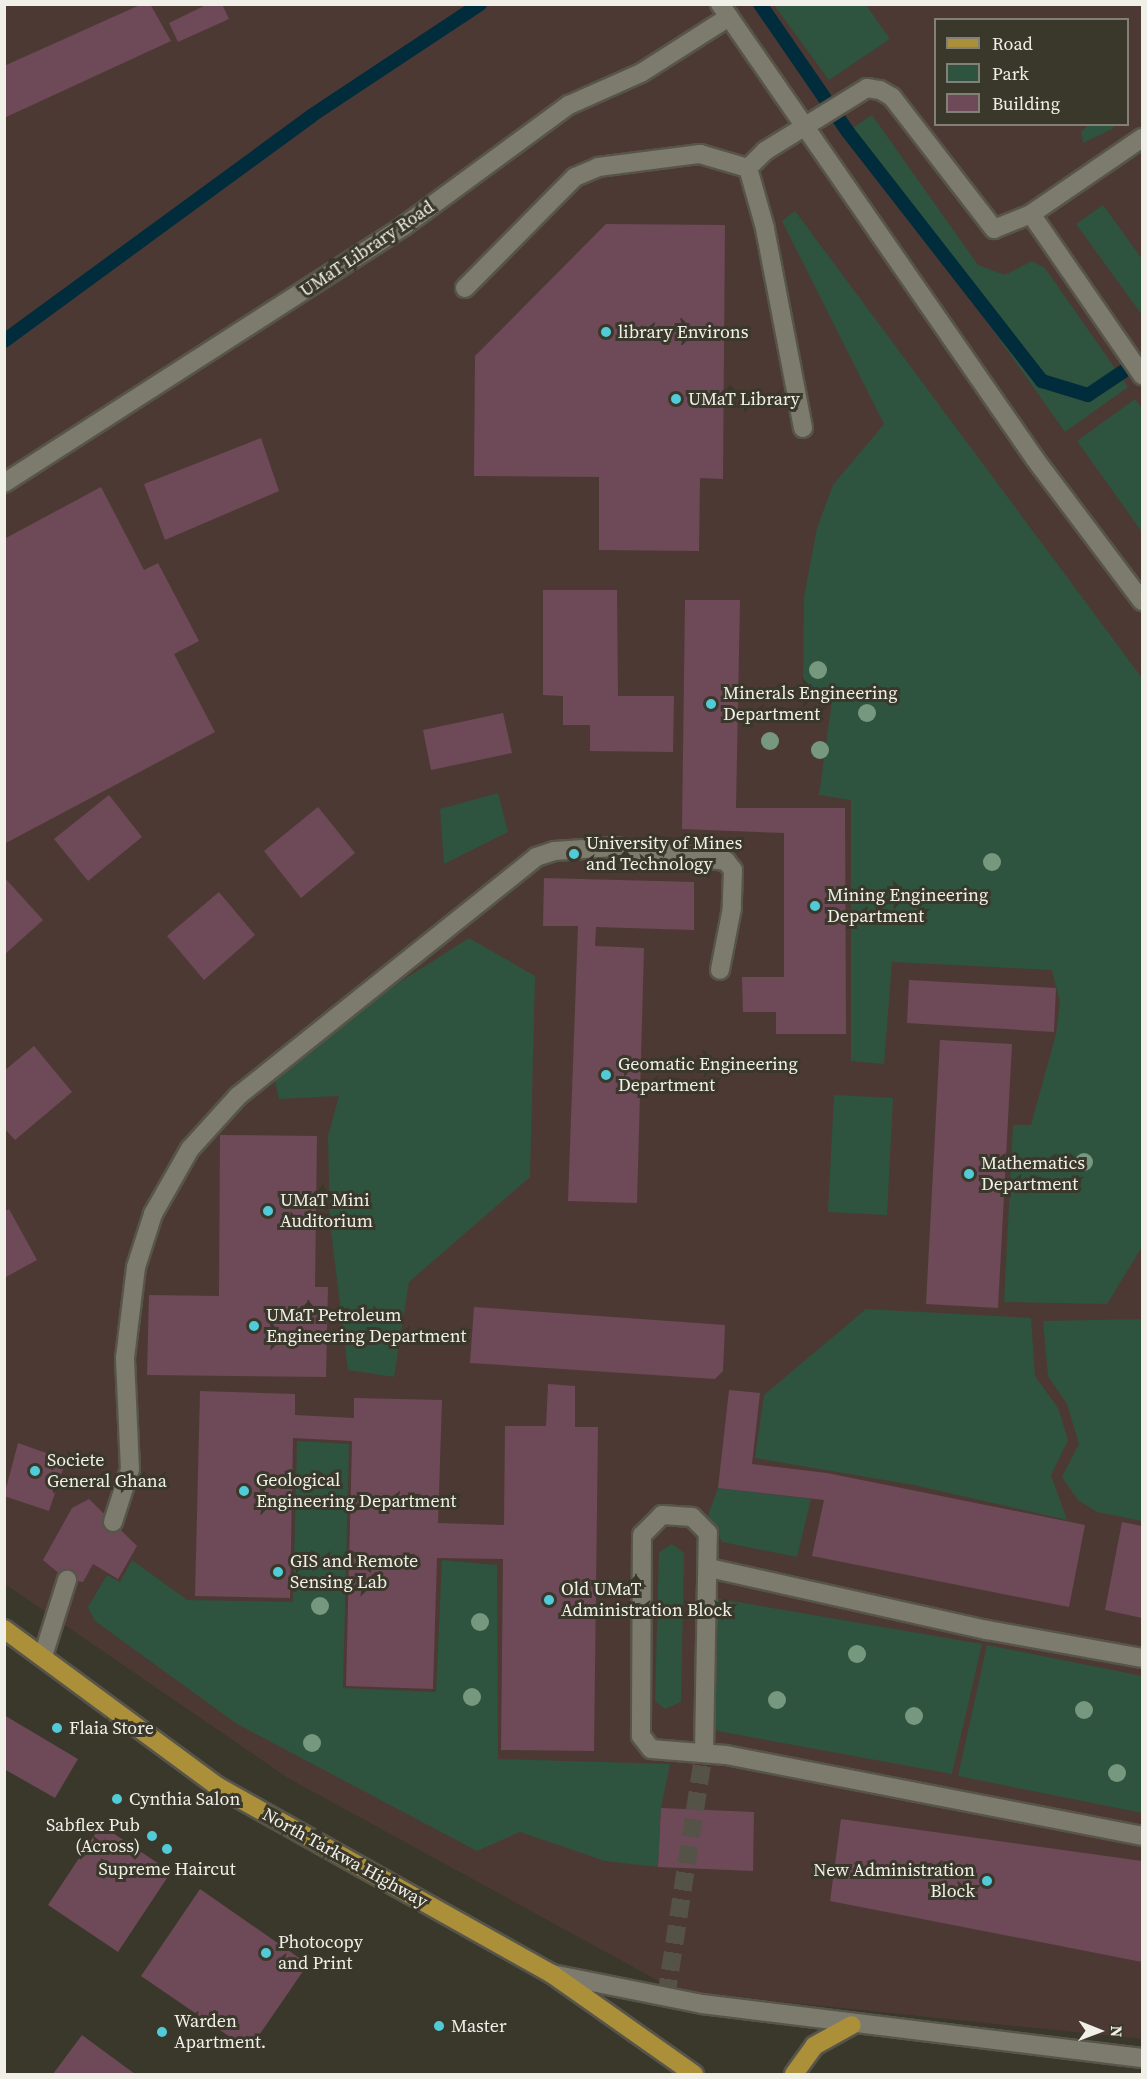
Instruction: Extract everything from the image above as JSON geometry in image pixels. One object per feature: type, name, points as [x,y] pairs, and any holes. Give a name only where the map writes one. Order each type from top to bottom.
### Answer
[{"type":"main road","name":"North Tarkwa Highway","points":[[4,1629],[217,1786],[552,1974],[694,2074]]},
{"type":"main road","points":[[794,2074],[814,2046],[852,2025]]},
{"type":"street","points":[[725,11],[802,127],[1035,459],[1143,601]]},
{"type":"street","name":"UMaT Library Road","points":[[4,483],[404,226],[569,105],[641,73],[725,11]]},
{"type":"street","points":[[748,168],[802,127],[867,88],[880,90],[892,97],[988,226],[1002,228],[1031,214],[1143,138]]},
{"type":"street","points":[[465,288],[575,177],[598,166],[700,154],[748,168]]},
{"type":"street","points":[[748,168],[765,228],[803,428]]},
{"type":"street","points":[[1031,214],[1143,375]]},
{"type":"street","points":[[113,1522],[130,1469],[125,1358],[136,1267],[153,1214],[190,1149],[238,1096],[536,857],[554,851],[614,847],[726,861],[733,870],[732,908],[720,970]]},
{"type":"street","points":[[704,1752],[709,1568],[704,1524],[662,1515],[651,1521],[642,1535],[641,1736],[651,1749],[704,1752],[1143,1836]]},
{"type":"street","points":[[709,1568],[987,1630],[1143,1658]]},
{"type":"street","points":[[43,1656],[67,1580]]},
{"type":"street","points":[[552,1974],[702,2004],[852,2025],[1143,2058]]},
{"type":"shaded area","name":"University of Mines and Technology","points":[[5,5],[1142,5],[1142,2039],[677,1991],[288,1778],[5,1584]]},
{"type":"green space","points":[[774,5],[866,5],[890,39],[829,80]]},
{"type":"green space","points":[[872,115],[978,265],[1005,275],[1032,261],[1045,268],[1128,387],[1065,432],[851,129]]},
{"type":"green space","points":[[1087,126],[1113,126],[1114,128],[1083,143],[1081,132]]},
{"type":"green space","points":[[1103,205],[1142,259],[1142,315],[1076,224]]},
{"type":"green space","points":[[795,211],[1142,678],[1142,1247],[1107,1304],[1004,1302],[1013,1125],[1031,1125],[1056,1034],[1060,1002],[1052,970],[892,962],[884,1064],[851,1061],[851,800],[819,795],[832,701],[803,701],[804,597],[817,528],[833,485],[884,424],[782,221]]},
{"type":"green space","points":[[1135,399],[1142,409],[1142,532],[1077,441]]},
{"type":"green space","points":[[498,793],[508,832],[444,864],[440,809]]},
{"type":"green space","points":[[469,938],[535,976],[530,1177],[409,1282],[394,1377],[348,1370],[330,1223],[328,1136],[339,1096],[279,1099],[271,1064]]},
{"type":"green space","points":[[834,1095],[893,1098],[887,1215],[828,1212]]},
{"type":"green space","points":[[866,1309],[1031,1318],[1035,1376],[1058,1408],[1068,1440],[1051,1475],[1067,1520],[914,1485],[755,1458],[764,1395]]},
{"type":"green space","points":[[1142,1319],[1142,1521],[1097,1512],[1078,1500],[1062,1477],[1079,1444],[1067,1404],[1048,1376],[1043,1321]]},
{"type":"green space","points":[[297,1441],[349,1444],[343,1688],[436,1692],[442,1560],[497,1565],[498,1759],[670,1764],[661,1808],[658,1867],[605,1861],[520,1832],[477,1851],[237,1724],[95,1621],[88,1607],[107,1575],[120,1582],[132,1560],[187,1600],[293,1602]]},
{"type":"green space","points":[[718,1488],[811,1499],[797,1557],[722,1542],[708,1515]]},
{"type":"green space","points":[[672,1544],[684,1553],[681,1702],[665,1709],[655,1701],[659,1552]]},
{"type":"green space","points":[[703,1596],[982,1644],[952,1774],[717,1731],[703,1689]]},
{"type":"green space","points":[[987,1645],[1142,1676],[1142,1813],[958,1776]]},
{"type":"building","points":[[142,4],[150,4],[171,41],[4,118],[4,66]]},
{"type":"building","points":[[208,4],[222,4],[229,19],[178,42],[169,23]]},
{"type":"building","name":"UMaT Library","points":[[606,224],[725,225],[723,479],[700,478],[699,551],[599,550],[599,477],[474,476],[475,356]]},
{"type":"building","points":[[261,438],[279,491],[165,540],[144,484]]},
{"type":"building","points":[[101,487],[144,570],[158,563],[199,641],[174,654],[215,732],[4,844],[4,539]]},
{"type":"building","points":[[543,590],[617,590],[618,696],[674,696],[673,752],[590,751],[590,725],[563,725],[563,696],[543,695]]},
{"type":"building","points":[[685,600],[740,600],[736,808],[845,808],[846,1034],[776,1034],[776,1012],[743,1012],[742,977],[784,977],[784,833],[682,829]]},
{"type":"building","points":[[503,713],[512,753],[431,770],[423,730]]},
{"type":"building","points":[[109,795],[142,837],[88,881],[54,839]]},
{"type":"building","points":[[318,807],[355,853],[301,898],[264,851]]},
{"type":"building","points":[[4,877],[43,920],[4,955]]},
{"type":"building","name":"Geomatic Engineering Department","points":[[544,878],[694,882],[694,930],[596,927],[595,946],[644,948],[637,1203],[568,1201],[578,926],[543,926]]},
{"type":"building","points":[[219,892],[255,935],[204,980],[167,936]]},
{"type":"building","points":[[909,980],[1056,988],[1054,1032],[907,1023]]},
{"type":"building","name":"Mathematics Department","points":[[940,1040],[1012,1044],[998,1308],[926,1304]]},
{"type":"building","points":[[34,1046],[72,1092],[15,1140],[4,1128],[4,1071]]},
{"type":"building","name":"UMaT Mini Auditorium","points":[[220,1135],[317,1136],[315,1287],[328,1287],[326,1377],[147,1375],[149,1295],[219,1296]]},
{"type":"building","points":[[9,1209],[37,1260],[4,1278],[4,1211]]},
{"type":"building","points":[[474,1307],[725,1325],[723,1371],[715,1379],[470,1363]]},
{"type":"building","points":[[548,1384],[575,1386],[575,1427],[598,1427],[594,1751],[501,1750],[503,1559],[437,1558],[433,1689],[346,1686],[352,1441],[293,1438],[290,1598],[195,1596],[200,1391],[295,1394],[295,1415],[354,1418],[354,1398],[442,1400],[438,1523],[504,1525],[505,1426],[546,1426]]},
{"type":"building","points":[[729,1390],[760,1393],[752,1464],[827,1473],[1085,1525],[1069,1607],[812,1556],[824,1500],[718,1488]]},
{"type":"building","name":"Societe General Ghana","points":[[18,1443],[66,1460],[49,1511],[4,1496]]},
{"type":"building","points":[[89,1499],[137,1546],[118,1579],[93,1564],[83,1582],[67,1580],[43,1560],[72,1508]]},
{"type":"building","points":[[1122,1522],[1142,1526],[1142,1618],[1105,1610]]},
{"type":"building","points":[[4,1715],[78,1759],[55,1798],[4,1769]]},
{"type":"building","points":[[661,1808],[754,1812],[753,1871],[658,1867]]},
{"type":"building","name":"New Administration Block","points":[[841,1819],[1142,1861],[1142,1962],[830,1901]]},
{"type":"building","points":[[101,1825],[171,1872],[118,1952],[48,1905]]},
{"type":"building","points":[[200,1889],[308,1964],[249,2050],[141,1976]]},
{"type":"building","points":[[82,2035],[135,2074],[53,2074]]},
{"type":"waterway","points":[[4,341],[311,116],[480,4]]},
{"type":"waterway","points":[[760,4],[848,132],[1042,381],[1088,395],[1142,359]]},
{"type":"tunnel","points":[[666,1997],[704,1752]]},
{"type":"place","name":"library Environs","points":[[606,332]]},
{"type":"place","name":"UMaT Library","points":[[676,399]]},
{"type":"place","name":"Minerals Engineering Department","points":[[711,704]]},
{"type":"place","name":"University of Mines and Technology","points":[[574,854]]},
{"type":"place","name":"Mining Engineering Department","points":[[815,906]]},
{"type":"place","name":"Geomatic Engineering Department","points":[[606,1075]]},
{"type":"place","name":"Mathematics Department","points":[[969,1174]]},
{"type":"place","name":"UMaT Mini Auditorium","points":[[268,1211]]},
{"type":"place","name":"UMaT Petroleum Engineering Department","points":[[254,1326]]},
{"type":"place","name":"Societe General Ghana","points":[[35,1471]]},
{"type":"place","name":"Geological Engineering Department","points":[[244,1491]]},
{"type":"place","name":"GIS and Remote Sensing Lab","points":[[278,1572]]},
{"type":"place","name":"Old UMaT Administration Block","points":[[549,1600]]},
{"type":"place","name":"Flaia Store","points":[[57,1728]]},
{"type":"place","name":"Cynthia Salon","points":[[117,1799]]},
{"type":"place","name":"Sabflex Pub (Across)","points":[[152,1836]]},
{"type":"place","name":"Supreme Haircut","points":[[167,1849]]},
{"type":"place","name":"New Administration Block","points":[[987,1881]]},
{"type":"place","name":"Photocopy and Print","points":[[266,1953]]},
{"type":"place","name":"Master","points":[[439,2026]]},
{"type":"place","name":"Warden Apartment.","points":[[162,2032]]}]
